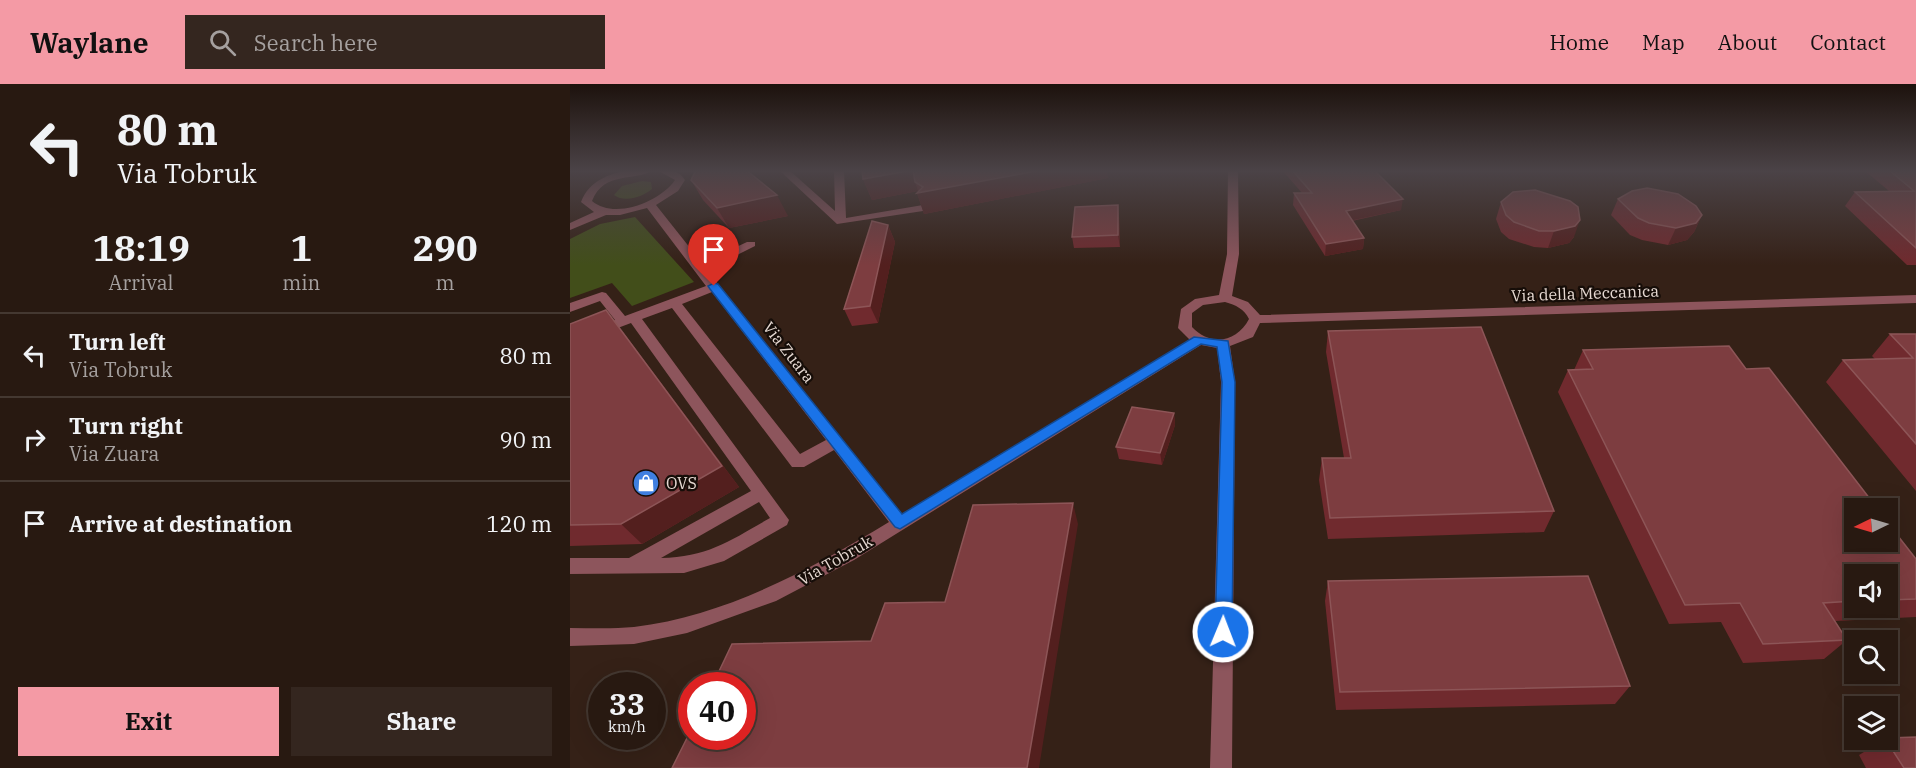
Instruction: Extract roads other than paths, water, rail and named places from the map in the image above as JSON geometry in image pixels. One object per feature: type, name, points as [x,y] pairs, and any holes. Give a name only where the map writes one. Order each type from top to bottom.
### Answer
[{"type":"street","points":[[586,202],[589,207],[604,211],[619,211],[653,202]]},
{"type":"street","points":[[819,202],[841,222]]},
{"type":"street","points":[[840,202],[841,222]]},
{"type":"street","points":[[1225,298],[1233,254],[1233,202]]},
{"type":"street","name":"Via Zuara","points":[[649,204],[900,523]]},
{"type":"street","points":[[570,219],[589,207]]},
{"type":"street","points":[[841,222],[923,208]]},
{"type":"street","points":[[570,227],[604,211]]},
{"type":"street","points":[[700,269],[751,244]]},
{"type":"street","points":[[570,342],[714,286]]},
{"type":"street","points":[[570,308],[602,296],[628,320],[782,520],[718,556],[684,565],[570,566]]},
{"type":"street","points":[[1225,298],[1246,305],[1256,319],[1248,334],[1223,344],[1199,340],[1185,328],[1186,312],[1199,302],[1225,298]]},
{"type":"street","name":"Via della Meccanica","points":[[1256,319],[1916,299]]},
{"type":"street","points":[[674,302],[798,463],[836,441]]},
{"type":"street","name":"Via Tobruk","points":[[570,637],[642,634],[727,614],[804,579],[1199,340]]},
{"type":"street","points":[[1221,768],[1228,382],[1223,344]]},
{"type":"street","points":[[632,565],[762,493]]},
{"type":"place","name":"OVS","points":[[646,483]]}]
